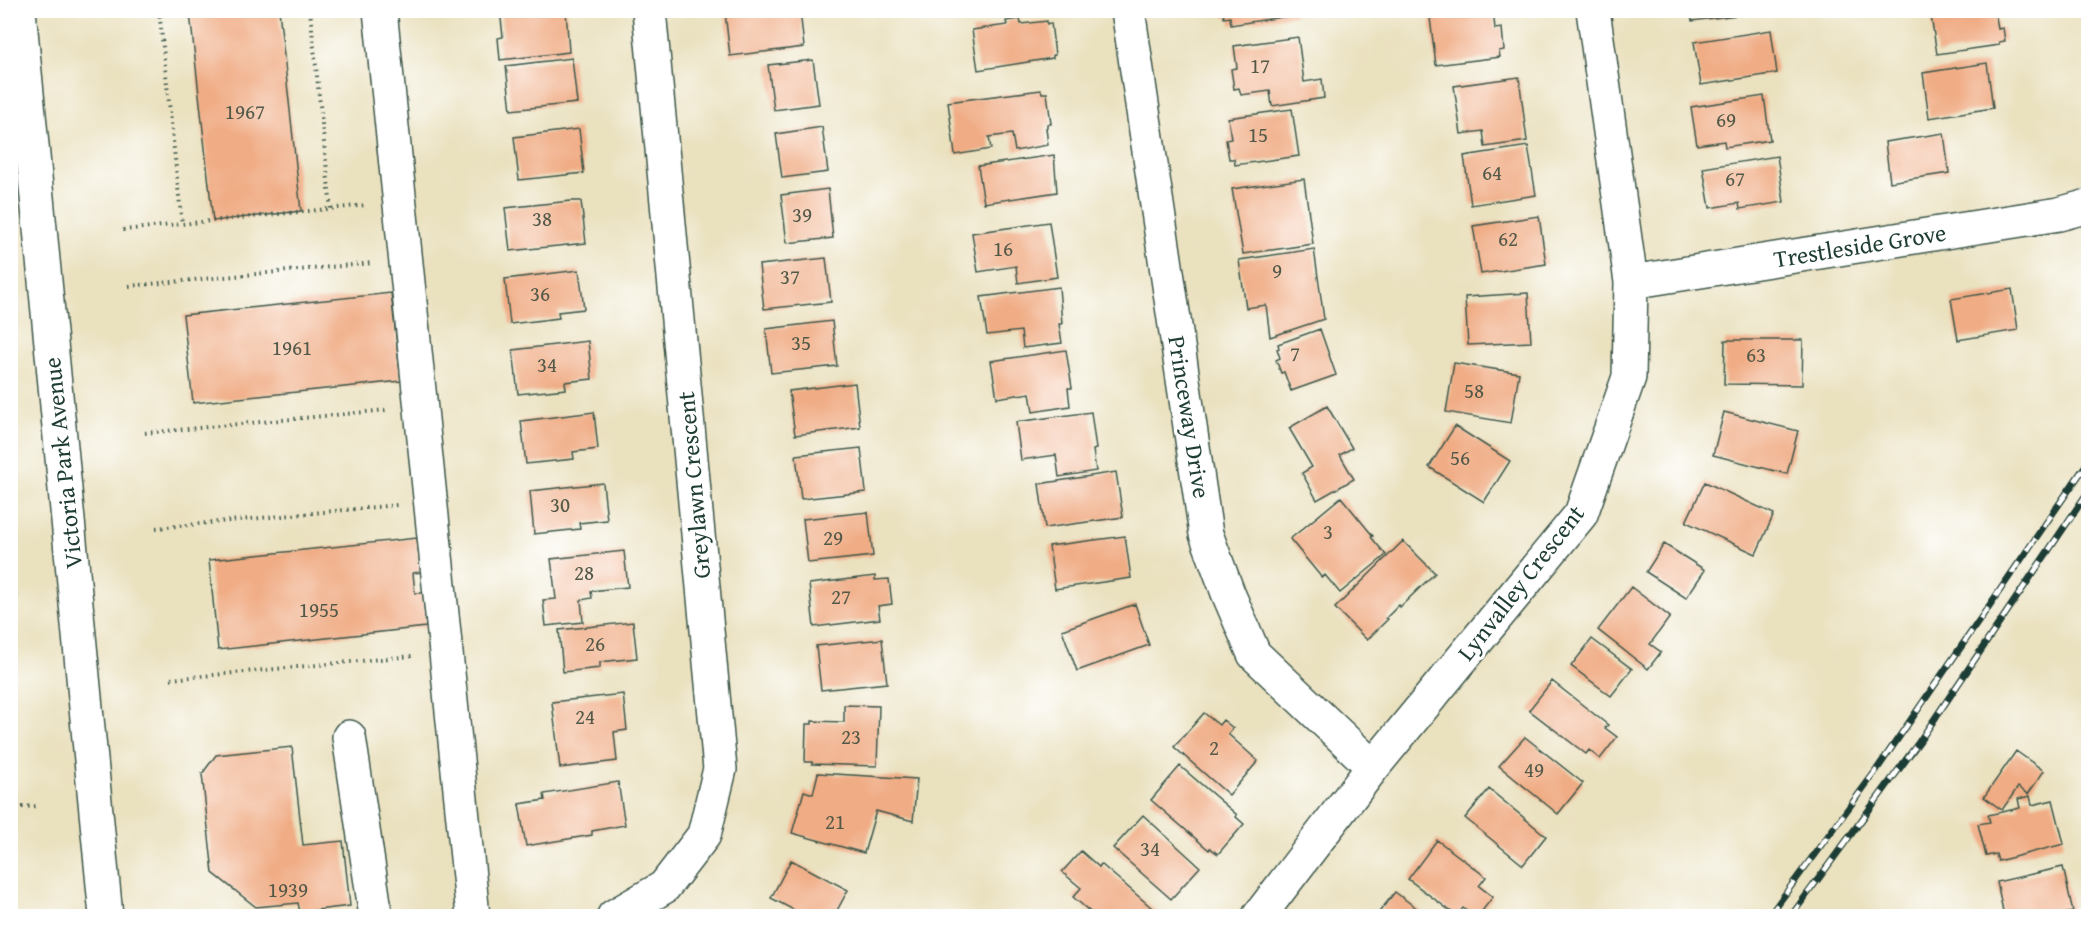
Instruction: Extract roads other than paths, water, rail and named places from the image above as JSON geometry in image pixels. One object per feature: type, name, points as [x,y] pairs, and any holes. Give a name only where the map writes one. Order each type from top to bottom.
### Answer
[{"type":"street","name":"Victoria Park Avenue","points":[[19,10],[106,916]]},
{"type":"street","points":[[380,10],[473,916]]},
{"type":"street","name":"Greylawn Crescent","points":[[614,916],[664,887],[704,835],[720,769],[650,10]]},
{"type":"street","name":"Princeway Drive","points":[[1128,10],[1206,534],[1254,654],[1373,767]]},
{"type":"street","name":"Lynvalley Crescent","points":[[1259,916],[1373,767],[1581,513],[1629,377],[1631,282],[1593,10]]},
{"type":"street","name":"Trestleside Grove","points":[[1631,282],[2059,214],[2088,206]]},
{"type":"street","points":[[349,737],[376,916]]},
{"type":"railway","points":[[1769,916],[1875,772],[2088,462]]},
{"type":"railway","points":[[1791,916],[1919,742],[2088,492]]}]
